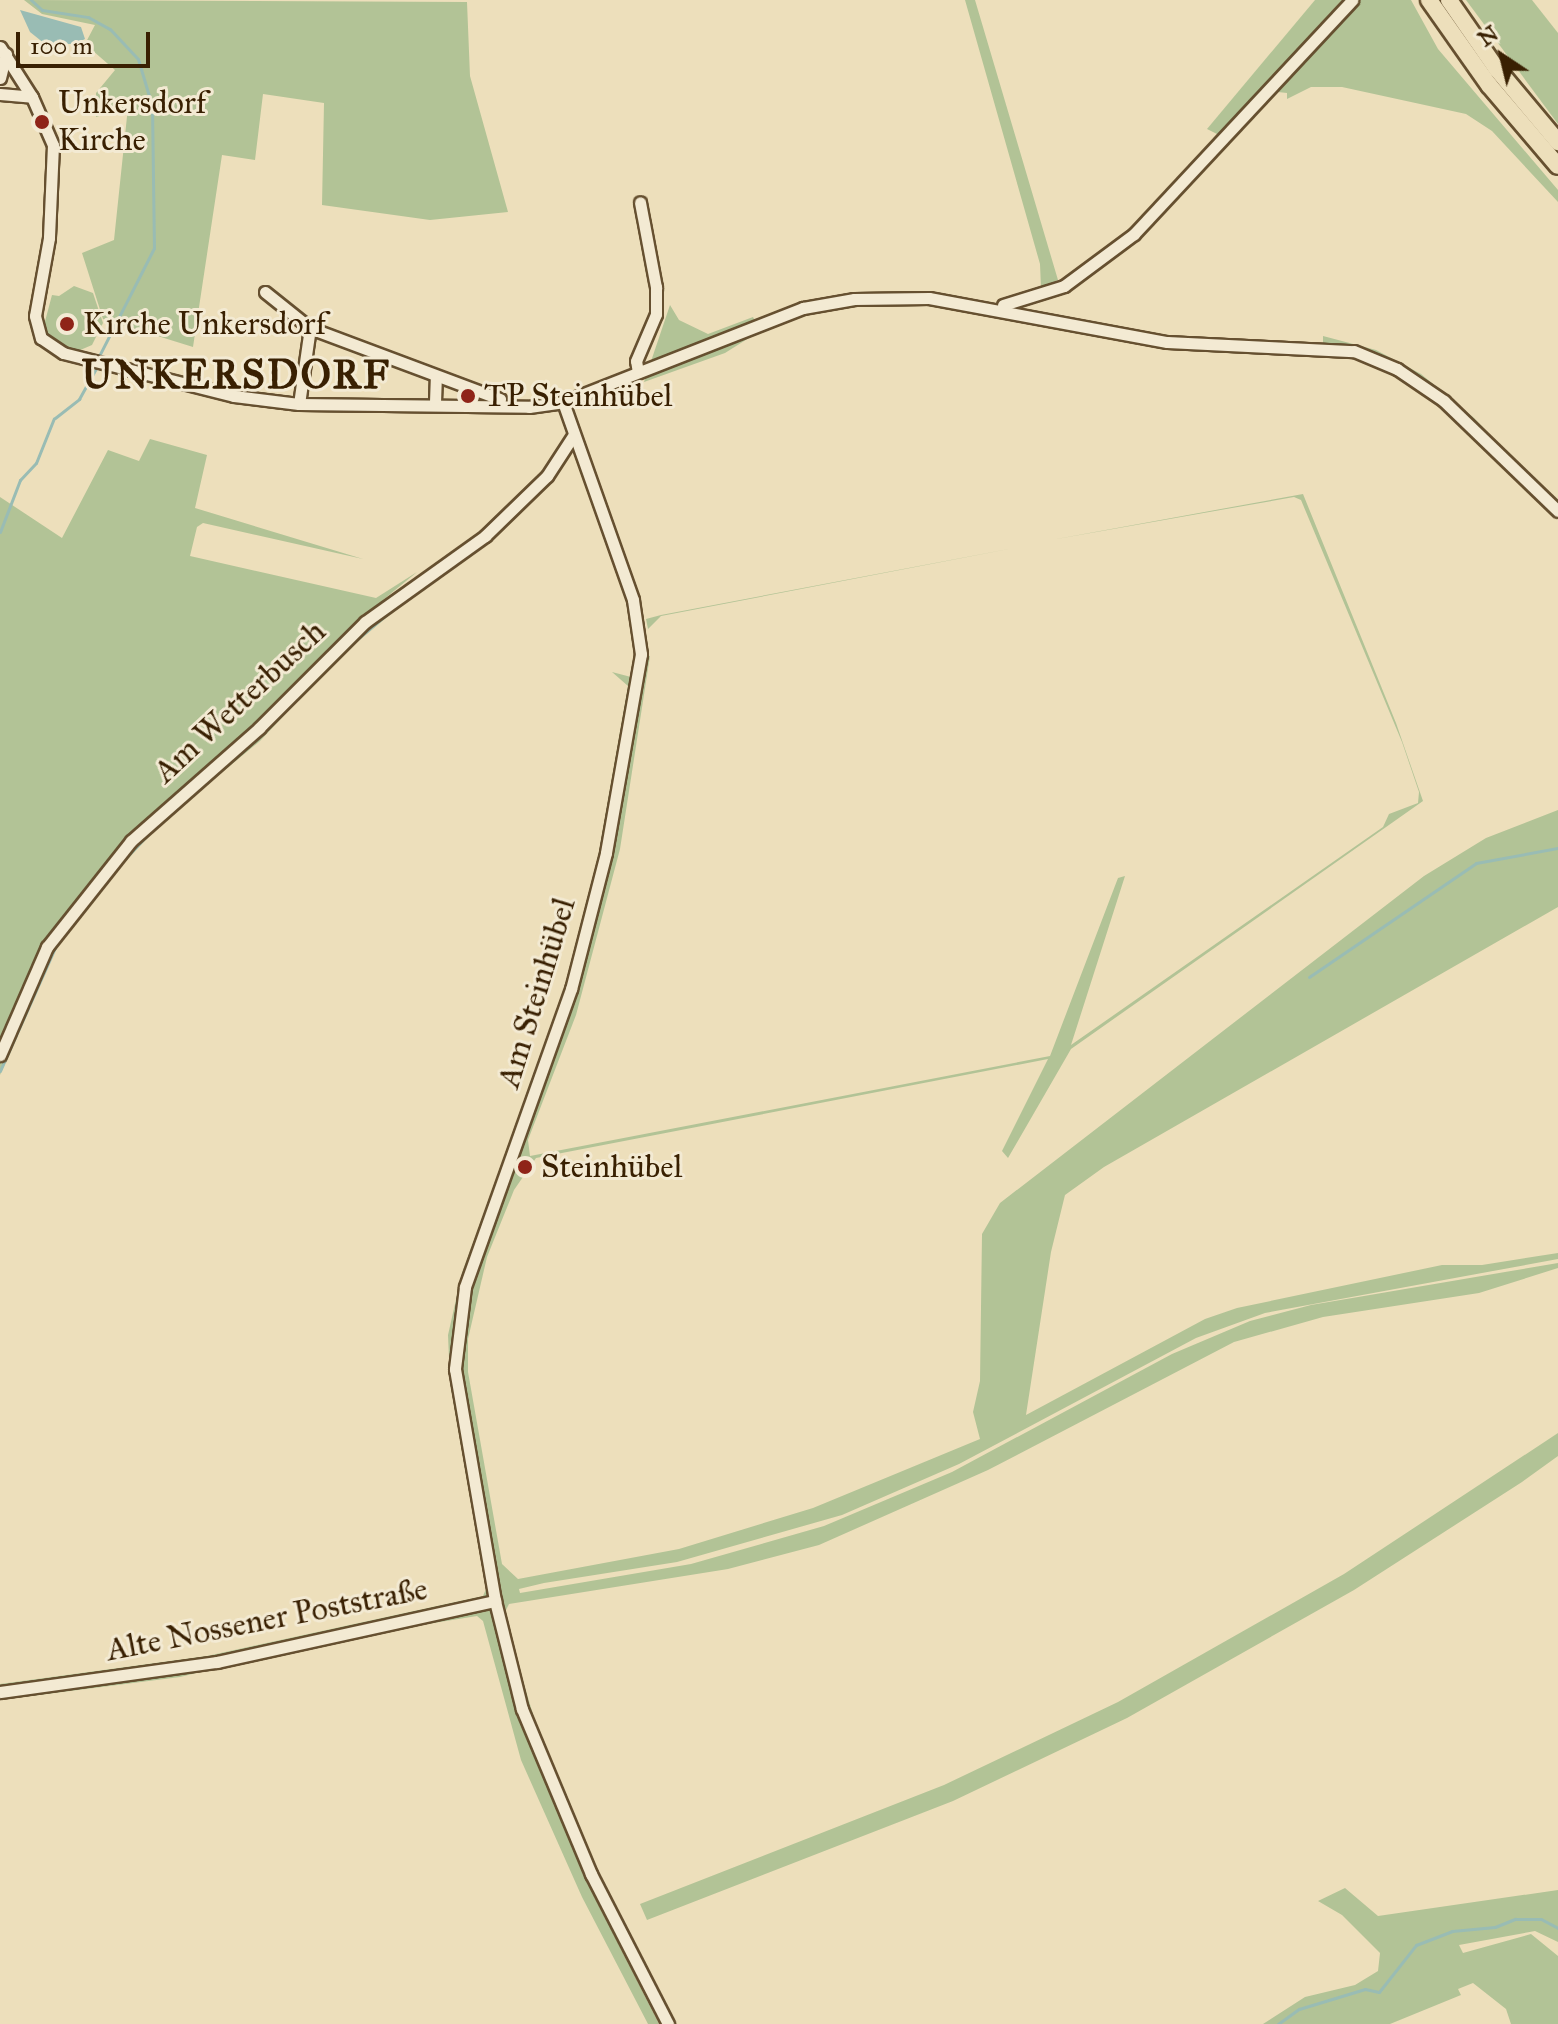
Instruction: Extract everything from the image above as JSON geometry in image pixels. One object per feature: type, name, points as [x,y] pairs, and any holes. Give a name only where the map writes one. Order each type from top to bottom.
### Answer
[{"type":"highway","points":[[1429,0],[1489,85],[1558,166]]},
{"type":"highway","points":[[1449,0],[1496,68],[1558,142]]},
{"type":"street","points":[[994,307],[1036,299],[1098,265],[1134,234],[1352,0]]},
{"type":"street","points":[[0,78],[3,51]]},
{"type":"street","points":[[3,51],[32,97],[50,134],[54,158],[49,238],[36,328],[53,350],[234,396],[299,404],[435,402],[501,403],[529,407],[563,402],[803,308],[854,299],[929,298],[994,307],[1167,342],[1328,348],[1375,359],[1444,401],[1558,511]]},
{"type":"street","points":[[0,94],[32,97]]},
{"type":"street","points":[[640,202],[656,301],[656,314],[636,361],[644,370]]},
{"type":"street","points":[[265,292],[310,328],[501,403]]},
{"type":"street","points":[[1036,299],[1038,316]]},
{"type":"street","points":[[299,404],[310,328]]},
{"type":"street","points":[[435,402],[436,376]]},
{"type":"street","name":"Am Steinhübel","points":[[563,402],[633,600],[641,654],[606,853],[571,989],[508,1156],[459,1312],[455,1369],[495,1601],[539,1754],[617,1929],[668,2024]]},
{"type":"street","name":"Am Wetterbusch","points":[[0,1055],[47,947],[131,841],[259,728],[365,622],[485,536],[547,476],[573,436]]},
{"type":"street","name":"Alte Nossener Poststraße","points":[[0,1692],[217,1662],[495,1601]]},
{"type":"green space","points":[[24,0],[467,2],[470,76],[508,212],[430,220],[322,205],[324,103],[263,94],[255,160],[222,155],[193,347],[103,319],[82,253],[114,240],[128,107],[96,117],[96,93],[115,70],[85,44],[95,25],[42,14]]},
{"type":"green space","points":[[965,0],[975,0],[1058,280],[1041,288],[1040,264]]},
{"type":"green space","points":[[1315,0],[1342,0],[1219,135],[1207,129]]},
{"type":"green space","points":[[1361,0],[1411,0],[1438,49],[1558,190],[1558,202],[1492,131],[1466,114],[1342,87],[1311,87],[1287,99],[1287,93],[1278,92]]},
{"type":"green space","points":[[1466,0],[1532,0],[1558,33],[1558,124]]},
{"type":"green space","points":[[74,286],[93,293],[103,323],[92,345],[78,351],[53,341],[43,329],[52,295],[59,296]]},
{"type":"green space","points":[[670,305],[679,320],[708,334],[753,317],[760,331],[725,353],[644,382]]},
{"type":"green space","points":[[1323,336],[1376,350],[1421,374],[1474,418],[1558,506],[1470,421],[1353,348],[1323,343]]},
{"type":"green space","points":[[150,439],[207,455],[195,508],[363,559],[203,523],[197,527],[190,556],[376,598],[417,572],[383,600],[399,607],[336,660],[260,741],[164,820],[103,886],[57,946],[0,1075],[0,497],[62,538],[108,450],[139,461]]},
{"type":"green space","points":[[1303,494],[1396,723],[1423,801],[1071,1049],[1008,1158],[1002,1151],[1048,1059],[536,1158],[514,1190],[487,1257],[468,1339],[468,1372],[502,1564],[518,1579],[679,1549],[813,1508],[980,1439],[973,1412],[980,1381],[982,1234],[1000,1203],[1424,876],[1486,838],[1558,810],[1558,907],[1104,1167],[1065,1195],[1051,1252],[1026,1415],[1205,1319],[1237,1308],[1442,1265],[1482,1265],[1558,1253],[1558,1259],[1265,1313],[1196,1338],[959,1464],[842,1515],[677,1562],[544,1583],[519,1589],[520,1593],[691,1564],[824,1526],[952,1472],[1172,1354],[1250,1321],[1311,1305],[1558,1263],[1558,1268],[1479,1293],[1323,1317],[1234,1342],[988,1470],[819,1545],[728,1569],[509,1604],[505,1612],[511,1641],[544,1751],[597,1874],[674,2024],[599,1884],[590,1888],[659,2024],[648,2024],[582,1897],[521,1760],[483,1621],[477,1616],[341,1638],[180,1677],[0,1700],[0,1684],[207,1656],[483,1596],[486,1589],[450,1382],[448,1335],[462,1273],[560,1006],[595,874],[628,686],[612,672],[631,677],[636,654],[650,656],[620,849],[576,1015],[528,1140],[530,1156],[1050,1056],[1118,878],[1125,876],[1071,1045],[1383,827],[1389,814],[1418,803],[1419,792],[1402,742],[1301,500],[1294,497],[1051,540]]},
{"type":"green space","points":[[1040,543],[661,616],[648,629],[646,619],[661,615]]},
{"type":"green space","points":[[1558,1433],[1558,1456],[1522,1482],[1354,1590],[1127,1718],[953,1801],[647,1920],[640,1904],[944,1785],[1118,1702],[1344,1574]]},
{"type":"green space","points":[[1345,1888],[1378,1916],[1558,1890],[1558,1942],[1535,1931],[1459,1945],[1463,1953],[1531,1934],[1558,1956],[1558,2024],[1511,2024],[1506,2009],[1473,1983],[1458,1989],[1461,1995],[1390,2024],[1263,2024],[1305,1997],[1355,1985],[1378,1971],[1380,1953],[1342,1915],[1318,1901]]},
{"type":"water","points":[[20,10],[81,27],[85,39],[75,44],[45,44],[30,32]]},
{"type":"waterway","points":[[31,0],[42,10],[88,17],[110,29],[138,59],[152,106],[154,248],[98,358]]},
{"type":"waterway","points":[[55,418],[79,399],[97,366]]},
{"type":"waterway","points":[[0,532],[20,480],[36,463],[54,418]]},
{"type":"waterway","points":[[350,645],[388,613]]},
{"type":"waterway","points":[[226,766],[292,703]]},
{"type":"waterway","points":[[200,788],[218,772]]},
{"type":"waterway","points":[[116,868],[155,827]]},
{"type":"waterway","points":[[1309,977],[1476,863],[1558,848]]},
{"type":"waterway","points":[[0,1071],[57,943]]},
{"type":"waterway","points":[[1278,2024],[1299,2009],[1365,1989],[1379,1992],[1416,1945],[1452,1931],[1495,1927],[1515,1919],[1541,1919],[1558,1928]]},
{"type":"place","name":"Unkersdorf Kirche","points":[[42,122]]},
{"type":"place","name":"Kirche Unkersdorf","points":[[67,324]]},
{"type":"place","name":"TP Steinhübel","points":[[468,396]]},
{"type":"place","name":"Steinhübel","points":[[525,1167]]},
{"type":"district","name":"UNKERSDORF","points":[[236,375]]}]
